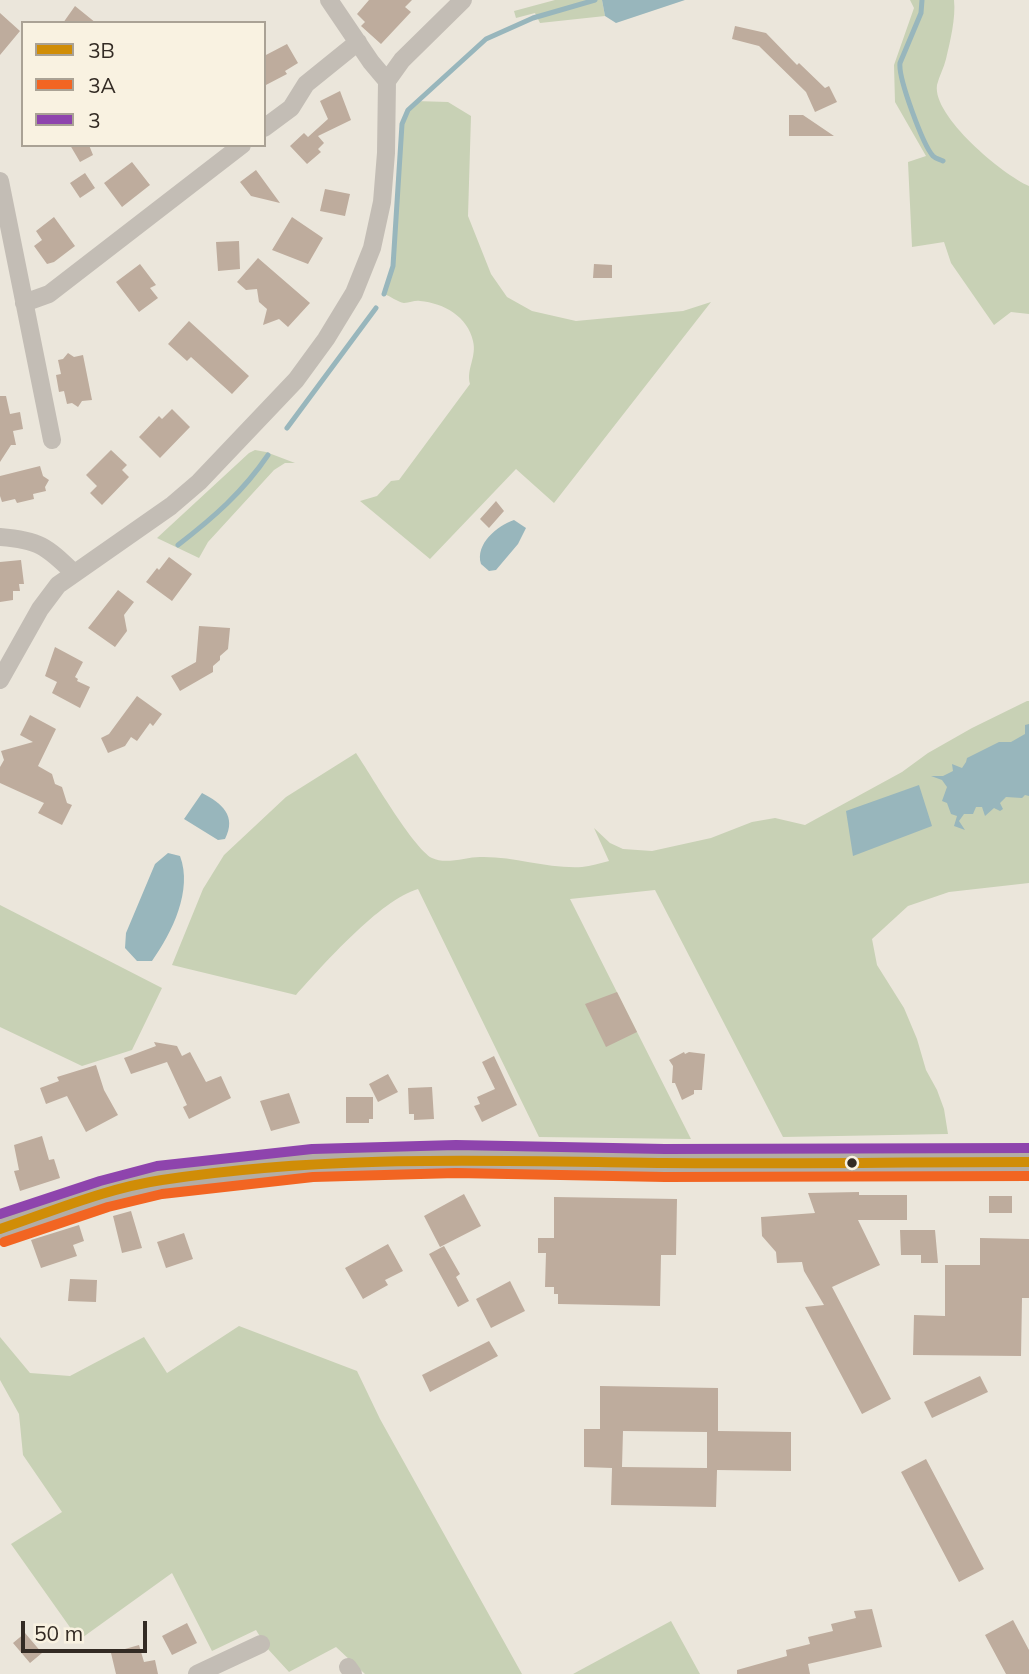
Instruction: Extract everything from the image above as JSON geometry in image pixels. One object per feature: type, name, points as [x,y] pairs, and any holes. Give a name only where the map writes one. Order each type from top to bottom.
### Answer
[{"type":"main road","points":[[0,1230],[67,1205],[148,1183],[211,1173],[312,1163],[479,1159],[666,1163],[1029,1162]]},
{"type":"street","points":[[330,0],[387,80]]},
{"type":"street","points":[[0,680],[40,609],[58,585],[171,506],[199,482],[296,380],[326,340],[354,293],[372,248],[382,202],[387,80],[402,60],[463,0]]},
{"type":"street","points":[[266,127],[291,108],[306,84],[358,42]]},
{"type":"street","points":[[24,303],[50,294],[239,147]]},
{"type":"street","points":[[0,181],[52,440]]},
{"type":"street","points":[[0,537],[33,541],[56,555],[74,573]]},
{"type":"street","points":[[197,1674],[261,1644]]},
{"type":"green space","points":[[555,0],[602,0],[605,16],[540,23],[535,13],[516,18],[514,11]]},
{"type":"green space","points":[[910,0],[954,0],[951,38],[937,85],[938,98],[957,128],[971,143],[1003,170],[1029,186],[1029,314],[1011,312],[994,325],[951,263],[944,242],[912,247],[908,162],[926,156],[895,102],[894,65],[914,8]]},
{"type":"green space","points":[[415,101],[448,102],[471,116],[468,216],[491,274],[507,297],[532,311],[576,321],[683,311],[711,302],[554,503],[516,469],[430,559],[360,501],[377,496],[391,481],[399,480],[470,384],[469,373],[474,347],[470,332],[460,318],[446,308],[429,302],[404,303],[384,294],[393,266],[402,124]]},
{"type":"green space","points":[[255,450],[295,463],[285,463],[274,470],[208,542],[199,558],[157,538],[249,453]]},
{"type":"green space","points":[[1027,701],[1029,883],[949,892],[908,906],[872,939],[877,965],[904,1008],[926,1070],[937,1090],[944,1109],[948,1134],[783,1137],[655,890],[570,899],[691,1139],[539,1137],[418,889],[403,895],[370,919],[296,995],[172,965],[203,889],[224,855],[286,797],[356,753],[414,840],[432,858],[450,861],[493,857],[582,867],[609,861],[594,828],[610,843],[623,849],[652,851],[711,838],[752,822],[775,818],[805,825],[902,772],[928,753],[972,728]]},
{"type":"green space","points":[[0,905],[162,988],[132,1050],[82,1066],[0,1027]]},
{"type":"green space","points":[[239,1326],[357,1371],[380,1419],[522,1674],[365,1674],[336,1647],[289,1672],[267,1648],[256,1630],[212,1651],[172,1573],[79,1640],[11,1544],[62,1512],[23,1455],[19,1414],[0,1380],[0,1337],[30,1373],[70,1376],[144,1337],[167,1373]]},
{"type":"green space","points":[[671,1621],[700,1674],[573,1674]]},
{"type":"water","points":[[602,0],[685,0],[616,23],[605,16]]},
{"type":"water","points":[[514,520],[526,528],[518,544],[496,570],[489,571],[481,564],[484,543],[495,531]]},
{"type":"water","points":[[1029,724],[1029,796],[1006,797],[1000,803],[1003,809],[1000,811],[994,808],[985,816],[982,807],[976,807],[973,814],[964,814],[959,821],[965,830],[954,826],[957,816],[951,814],[947,803],[942,801],[947,787],[942,780],[931,776],[943,776],[953,771],[952,764],[962,768],[967,758],[999,742],[1011,742],[1025,734],[1025,725]]},
{"type":"water","points":[[919,785],[932,826],[853,856],[846,811]]},
{"type":"water","points":[[202,793],[226,811],[229,824],[225,839],[218,840],[184,819]]},
{"type":"water","points":[[168,853],[180,856],[183,869],[184,883],[178,911],[167,938],[152,961],[137,961],[125,948],[126,933],[155,864]]},
{"type":"building","points":[[369,0],[412,0],[405,7],[411,12],[381,44],[361,26],[365,22],[357,14]]},
{"type":"building","points":[[75,6],[94,21],[64,21]]},
{"type":"building","points":[[0,13],[20,31],[0,55]]},
{"type":"building","points":[[735,26],[766,33],[797,65],[799,63],[825,88],[829,86],[837,102],[815,112],[806,92],[759,46],[732,39]]},
{"type":"building","points":[[287,44],[298,63],[285,71],[287,74],[266,85],[266,55]]},
{"type":"building","points":[[340,91],[351,120],[318,136],[324,143],[318,149],[321,152],[307,164],[290,146],[304,133],[308,137],[328,119],[320,101]]},
{"type":"building","points":[[789,115],[803,115],[834,136],[789,136]]},
{"type":"building","points":[[71,147],[90,147],[93,155],[80,162]]},
{"type":"building","points":[[132,162],[150,185],[122,207],[104,183]]},
{"type":"building","points":[[256,170],[280,203],[251,196],[240,182]]},
{"type":"building","points":[[85,173],[95,188],[80,198],[70,183]]},
{"type":"building","points":[[325,189],[350,194],[345,216],[320,211]]},
{"type":"building","points":[[54,217],[75,246],[54,262],[47,264],[34,246],[42,240],[36,231]]},
{"type":"building","points":[[292,217],[323,238],[308,264],[272,250]]},
{"type":"building","points":[[239,241],[240,269],[218,271],[216,242]]},
{"type":"building","points":[[258,258],[310,303],[288,327],[279,319],[263,325],[267,309],[259,302],[257,289],[246,290],[237,282]]},
{"type":"building","points":[[140,264],[156,285],[150,288],[158,298],[139,312],[116,282]]},
{"type":"building","points":[[594,264],[612,265],[612,278],[593,278]]},
{"type":"building","points":[[189,321],[249,376],[232,394],[191,357],[187,361],[168,344]]},
{"type":"building","points":[[68,353],[74,357],[83,355],[92,400],[82,401],[78,407],[72,403],[67,404],[64,391],[59,392],[56,375],[61,374],[58,360]]},
{"type":"building","points":[[0,396],[6,396],[10,414],[20,412],[23,429],[13,431],[16,445],[11,445],[0,462]]},
{"type":"building","points":[[172,409],[190,427],[160,458],[139,437],[159,416],[162,419]]},
{"type":"building","points":[[111,450],[127,465],[122,470],[129,477],[102,505],[90,493],[97,486],[86,475]]},
{"type":"building","points":[[40,466],[43,476],[49,480],[46,491],[33,494],[34,499],[17,503],[15,499],[2,502],[0,476]]},
{"type":"building","points":[[496,501],[504,511],[489,528],[480,519]]},
{"type":"building","points":[[169,557],[192,574],[172,601],[146,582]]},
{"type":"building","points":[[21,560],[24,584],[19,584],[20,591],[13,591],[13,600],[0,602],[0,562]]},
{"type":"building","points":[[118,590],[134,602],[124,615],[127,631],[115,647],[88,628]]},
{"type":"building","points":[[199,626],[230,628],[228,649],[213,666],[213,672],[180,691],[171,676],[196,662]]},
{"type":"building","points":[[55,647],[83,662],[75,677],[77,681],[90,687],[80,708],[52,693],[57,682],[45,676]]},
{"type":"building","points":[[137,696],[162,714],[153,726],[150,723],[137,741],[131,737],[125,746],[108,753],[101,738],[109,734]]},
{"type":"building","points":[[30,715],[56,729],[38,766],[52,774],[55,784],[62,787],[67,803],[72,805],[62,825],[38,813],[44,803],[0,783],[0,767],[4,760],[1,751],[33,742],[20,735]]},
{"type":"building","points":[[617,992],[637,1032],[606,1047],[585,1004]]},
{"type":"building","points":[[154,1042],[177,1046],[182,1056],[190,1052],[206,1082],[221,1076],[231,1098],[189,1119],[183,1107],[187,1105],[167,1062],[131,1074],[124,1058],[156,1046]]},
{"type":"building","points":[[684,1052],[705,1054],[702,1090],[694,1090],[694,1094],[682,1100],[675,1083],[672,1083],[673,1066],[669,1060]]},
{"type":"building","points":[[494,1056],[517,1105],[482,1122],[474,1106],[480,1104],[477,1097],[495,1089],[482,1062]]},
{"type":"building","points":[[96,1065],[104,1090],[118,1115],[86,1132],[67,1096],[46,1104],[40,1088],[59,1081],[57,1077]]},
{"type":"building","points":[[388,1074],[398,1092],[378,1102],[369,1084]]},
{"type":"building","points":[[432,1087],[434,1119],[414,1120],[414,1114],[409,1114],[408,1088]]},
{"type":"building","points":[[289,1093],[300,1123],[271,1131],[260,1101]]},
{"type":"building","points":[[346,1097],[373,1097],[373,1119],[369,1119],[369,1123],[346,1123]]},
{"type":"building","points":[[42,1136],[49,1160],[54,1159],[60,1178],[20,1191],[14,1171],[19,1170],[14,1145]]},
{"type":"building","points":[[859,1192],[859,1195],[907,1195],[907,1220],[858,1220],[880,1265],[832,1287],[891,1399],[862,1414],[805,1307],[824,1305],[804,1271],[802,1262],[777,1263],[776,1252],[762,1236],[761,1217],[815,1213],[808,1193]]},
{"type":"building","points":[[464,1194],[481,1226],[440,1247],[424,1216]]},
{"type":"building","points":[[989,1196],[1012,1196],[1012,1213],[989,1213]]},
{"type":"building","points":[[554,1197],[677,1199],[676,1255],[661,1255],[660,1306],[558,1304],[558,1294],[554,1294],[554,1287],[545,1287],[546,1253],[538,1253],[538,1238],[554,1238]]},
{"type":"building","points":[[131,1211],[142,1248],[122,1253],[113,1216]]},
{"type":"building","points":[[79,1225],[84,1241],[73,1245],[77,1256],[41,1268],[31,1240]]},
{"type":"building","points":[[900,1230],[935,1230],[938,1263],[921,1263],[921,1255],[901,1255]]},
{"type":"building","points":[[184,1233],[193,1259],[166,1268],[157,1242]]},
{"type":"building","points":[[980,1238],[1029,1239],[1029,1298],[1022,1298],[1021,1356],[913,1355],[914,1315],[945,1316],[945,1265],[980,1265]]},
{"type":"building","points":[[388,1244],[403,1271],[385,1280],[388,1285],[363,1299],[345,1268]]},
{"type":"building","points":[[444,1246],[460,1274],[456,1277],[469,1301],[458,1307],[429,1254]]},
{"type":"building","points":[[70,1279],[97,1280],[96,1302],[68,1301]]},
{"type":"building","points":[[510,1281],[525,1311],[491,1328],[476,1299]]},
{"type":"building","points":[[489,1341],[498,1356],[430,1392],[422,1375]]},
{"type":"building","points":[[980,1376],[988,1392],[932,1418],[924,1402]]},
{"type":"building","points":[[600,1386],[718,1388],[718,1431],[791,1432],[791,1471],[717,1470],[716,1507],[611,1505],[612,1468],[584,1467],[584,1429],[600,1429]],"holes":[[[623,1431],[707,1432],[707,1468],[622,1467]]]},
{"type":"building","points":[[926,1459],[984,1569],[959,1582],[901,1472]]},
{"type":"building","points":[[872,1609],[882,1647],[808,1664],[810,1674],[737,1674],[737,1670],[787,1656],[786,1650],[810,1644],[808,1637],[833,1631],[831,1624],[856,1618],[854,1611]]},
{"type":"building","points":[[1013,1620],[1029,1650],[1029,1674],[1006,1674],[985,1635]]},
{"type":"building","points":[[187,1623],[197,1643],[172,1655],[162,1636]]},
{"type":"building","points":[[25,1633],[42,1653],[30,1663],[13,1643]]},
{"type":"building","points":[[139,1645],[144,1662],[155,1660],[158,1674],[116,1674],[111,1653]]},
{"type":"waterway","points":[[384,294],[393,266],[402,124],[408,110],[486,39],[533,18],[595,0]]},
{"type":"waterway","points":[[922,0],[921,13],[900,63],[900,71],[923,139],[933,156],[943,161]]},
{"type":"waterway","points":[[287,428],[376,308]]},
{"type":"waterway","points":[[178,545],[227,504],[268,455]]},
{"type":"transit line","name":"3","points":[[0,1214],[100,1181],[157,1166],[312,1149],[456,1145],[665,1149],[1029,1148]]},
{"type":"transit line","name":"3B","points":[[0,1229],[121,1188],[162,1180],[287,1166],[413,1161],[1029,1162]]},
{"type":"transit line","name":"3A","points":[[4,1242],[108,1207],[162,1194],[313,1177],[456,1173],[665,1177],[1029,1176]]}]
